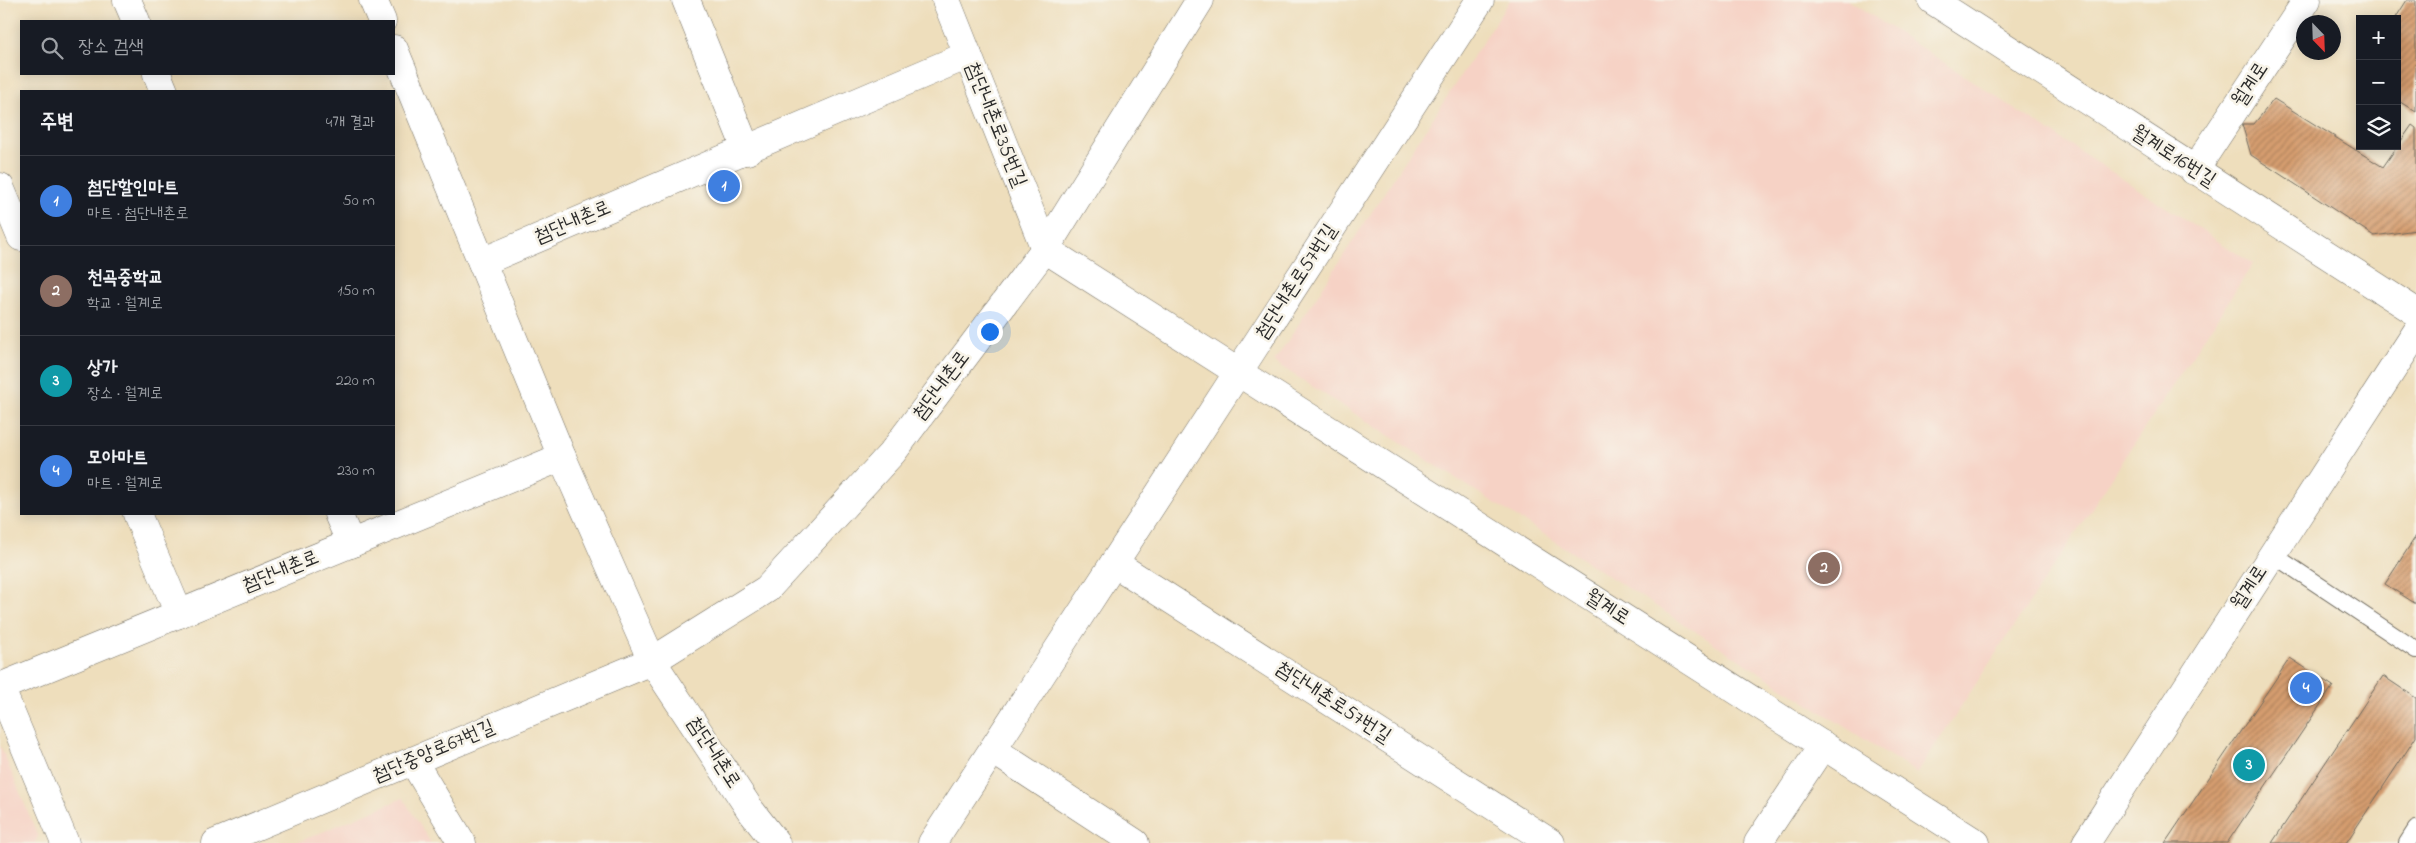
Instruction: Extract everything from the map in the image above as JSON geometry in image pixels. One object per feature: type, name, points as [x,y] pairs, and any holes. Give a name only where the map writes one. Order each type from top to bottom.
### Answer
[{"type":"street","points":[[127,0],[136,20]]},
{"type":"street","points":[[373,0],[382,20]]},
{"type":"street","points":[[686,0],[747,151]]},
{"type":"street","name":"첨단내촌로35번길","points":[[946,0],[1045,249]]},
{"type":"street","name":"첨단내촌로","points":[[652,661],[767,589],[892,453],[1045,249],[1200,0]]},
{"type":"street","name":"첨단내촌로57번길","points":[[932,843],[1480,0]]},
{"type":"street","name":"월계로16번길","points":[[1932,0],[2194,171],[2416,312]]},
{"type":"street","name":"월계로","points":[[2194,171],[2307,0]]},
{"type":"street","name":"첨단내촌로","points":[[395,51],[562,457],[652,661],[751,811],[776,843]]},
{"type":"street","name":"첨단내촌로","points":[[482,262],[968,56]]},
{"type":"street","points":[[157,75],[164,90]]},
{"type":"street","points":[[0,187],[20,235]]},
{"type":"street","name":"월계로","points":[[1045,249],[1976,843]]},
{"type":"street","name":"월계로","points":[[2086,843],[2416,333]]},
{"type":"street","name":"첨단내촌로","points":[[0,687],[562,457]]},
{"type":"street","points":[[137,515],[179,614]]},
{"type":"street","points":[[338,515],[350,544]]},
{"type":"street","name":"첨단내촌로57번길","points":[[1114,563],[1551,843]]},
{"type":"street","name":"첨단중앙로67번길","points":[[216,843],[652,661]]},
{"type":"street","points":[[0,687],[65,843]]},
{"type":"street","points":[[1758,843],[1823,745]]},
{"type":"street","points":[[993,750],[1135,843]]},
{"type":"street","points":[[412,761],[462,843]]},
{"type":"lane","points":[[2272,554],[2416,650]]},
{"type":"lane","points":[[2407,843],[2416,830]]},
{"type":"shaded area","points":[[1510,0],[1848,0],[2253,264],[1917,773],[1274,362]]},
{"type":"shaded area","points":[[0,745],[38,836],[35,843],[0,843]]},
{"type":"shaded area","points":[[403,798],[431,843],[296,843]]},
{"type":"building","points":[[2407,0],[2416,0],[2416,112],[2401,103],[2401,15],[2398,15]]},
{"type":"building","points":[[2274,99],[2383,167],[2395,150],[2401,150],[2401,141],[2412,125],[2416,128],[2416,230],[2374,236],[2251,155],[2242,124],[2254,124]]},
{"type":"building","points":[[2416,536],[2416,604],[2385,584]]},
{"type":"building","points":[[2290,658],[2333,686],[2227,843],[2165,843]]},
{"type":"building","points":[[2383,676],[2416,698],[2416,737],[2346,843],[2272,843]]},
{"type":"place","name":"첨단할인마트","points":[[724,186]]},
{"type":"place","name":"천곡중학교","points":[[1824,568]]},
{"type":"place","name":"모아마트","points":[[2306,688]]},
{"type":"place","name":"상가","points":[[2249,765]]}]
